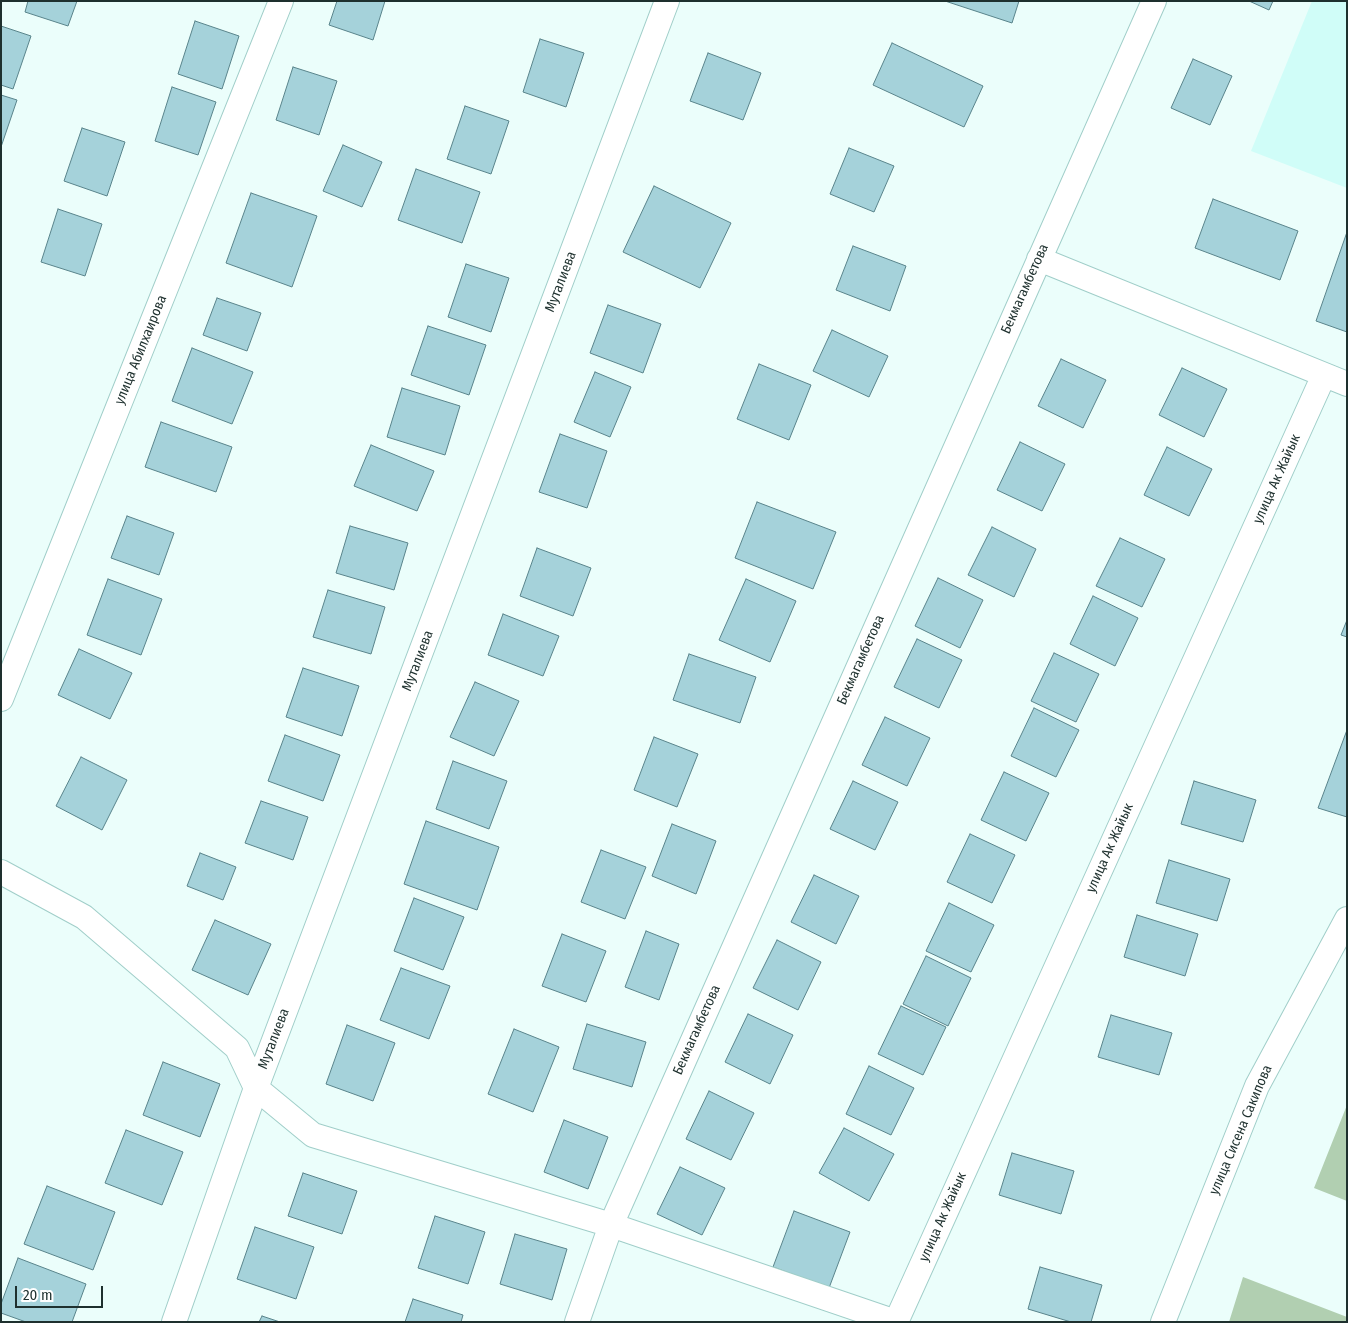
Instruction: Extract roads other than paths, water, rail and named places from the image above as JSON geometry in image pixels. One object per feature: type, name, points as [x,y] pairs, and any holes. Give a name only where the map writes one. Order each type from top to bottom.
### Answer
[{"type":"street","name":"улица Абилхаирова","points":[[1,699],[281,1]]},
{"type":"street","name":"Муталиева","points":[[174,1322],[256,1088],[666,1]]},
{"type":"street","name":"Бекмагамбетова","points":[[577,1322],[611,1225],[1154,1]]},
{"type":"street","points":[[1039,259],[1347,384]]},
{"type":"street","name":"улица Ак Жайык","points":[[896,1322],[1324,375]]},
{"type":"street","points":[[1,872],[84,917],[237,1048],[256,1088],[313,1136],[611,1225],[896,1322]]},
{"type":"street","name":"улица Сисена Сакипова","points":[[1163,1322],[1257,1086],[1347,919]]}]
